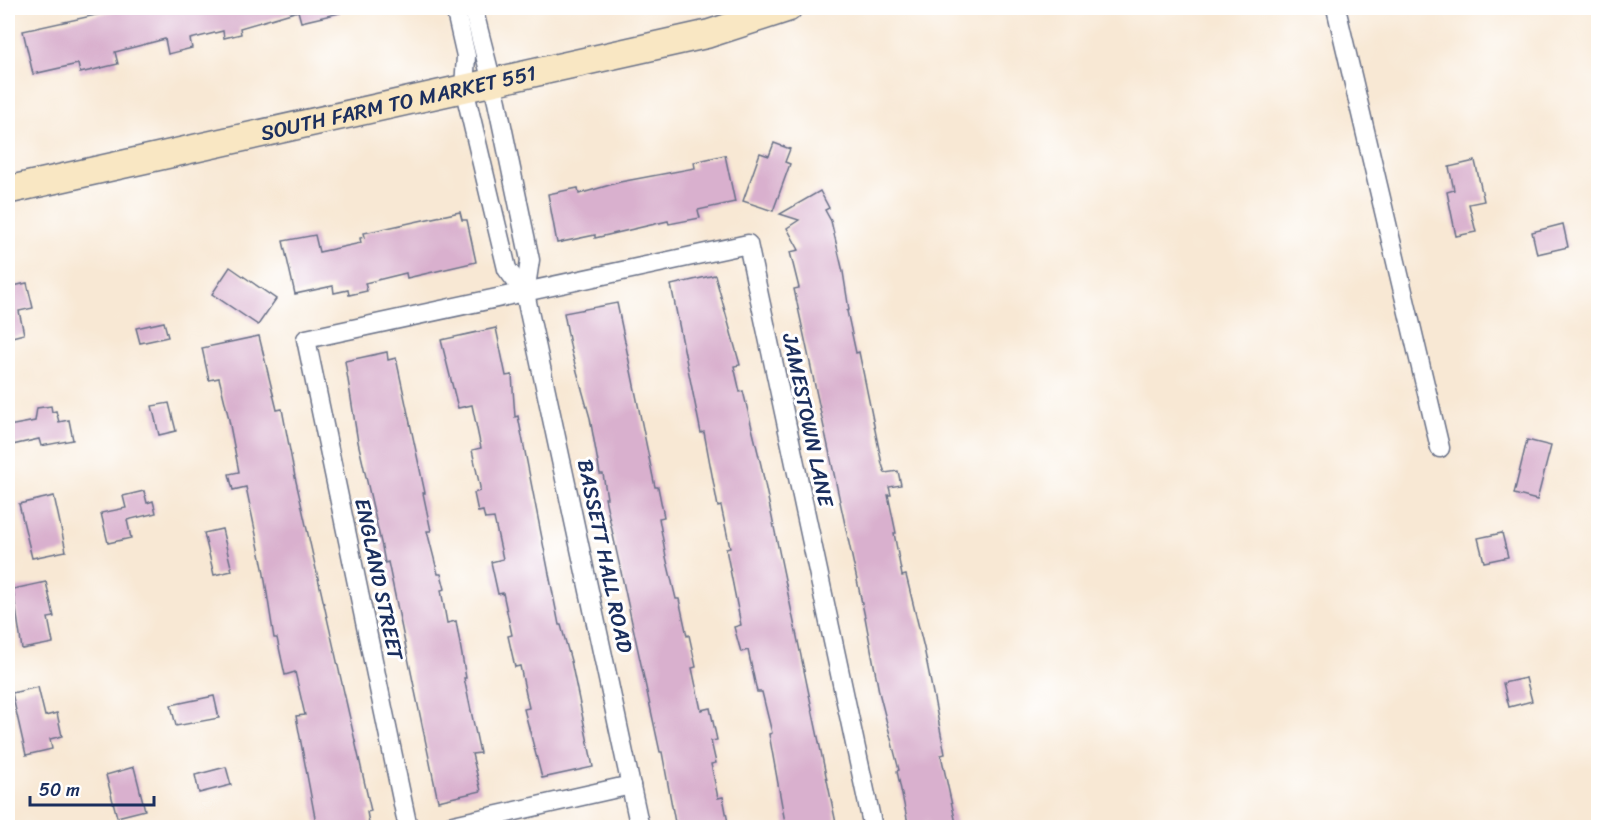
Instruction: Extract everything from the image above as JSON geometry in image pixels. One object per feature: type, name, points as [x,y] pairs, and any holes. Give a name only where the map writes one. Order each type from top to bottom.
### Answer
[{"type":"main road","name":"SOUTH FARM TO MARKET 551","points":[[8,190],[708,34],[788,8]]},
{"type":"street","name":"BASSETT HALL ROAD","points":[[455,8],[466,56],[464,88],[507,269],[525,293]]},
{"type":"street","name":"BASSETT HALL ROAD","points":[[473,8],[530,261],[525,293],[640,828]]},
{"type":"street","points":[[1336,8],[1440,448]]},
{"type":"street","name":"JAMESTOWN LANE","points":[[525,293],[747,244],[873,828]]},
{"type":"street","name":"ENGLAND STREET","points":[[408,828],[306,339],[525,293]]},
{"type":"street","points":[[440,828],[631,785]]},
{"type":"building","points":[[113,8],[340,8],[340,13],[301,22],[298,11],[240,28],[241,34],[224,38],[223,31],[190,39],[192,48],[168,54],[165,39],[115,52],[118,64],[80,73],[78,64],[33,74],[23,31],[114,11]]},
{"type":"building","points":[[774,143],[790,149],[785,162],[790,164],[773,211],[743,201],[760,153],[769,156]]},
{"type":"building","points":[[725,155],[735,202],[698,210],[700,218],[669,224],[668,221],[595,238],[595,235],[557,243],[548,194],[578,188],[579,194],[620,182],[695,168],[694,162]]},
{"type":"building","points":[[1475,161],[1484,201],[1469,204],[1476,232],[1456,236],[1447,192],[1454,190],[1449,167]]},
{"type":"building","points":[[820,191],[829,208],[825,210],[831,221],[843,272],[849,310],[847,311],[856,353],[859,352],[882,464],[885,473],[898,471],[901,485],[889,487],[891,495],[888,495],[896,533],[894,533],[902,576],[906,575],[924,648],[945,754],[941,755],[957,828],[909,828],[897,771],[899,770],[879,692],[794,289],[799,288],[790,252],[799,250],[787,228],[799,220],[780,214]]},
{"type":"building","points":[[460,212],[462,220],[467,220],[476,262],[407,278],[406,273],[365,283],[367,291],[349,295],[348,290],[334,293],[333,286],[295,294],[283,241],[315,235],[319,252],[361,243],[360,238],[365,237],[364,233]]},
{"type":"building","points":[[1563,224],[1568,247],[1537,254],[1532,232]]},
{"type":"building","points":[[230,267],[276,299],[258,325],[212,294]]},
{"type":"building","points":[[715,275],[740,365],[734,366],[740,392],[743,391],[761,465],[837,828],[786,828],[769,734],[772,733],[762,692],[757,692],[748,650],[741,652],[734,627],[741,625],[726,549],[730,548],[721,506],[718,507],[704,432],[701,433],[671,285]]},
{"type":"building","points":[[27,283],[33,308],[19,311],[24,334],[8,338],[8,287]]},
{"type":"building","points":[[617,303],[655,487],[658,487],[664,517],[659,518],[666,557],[696,667],[692,668],[701,710],[710,708],[717,740],[711,741],[716,763],[711,764],[718,798],[723,797],[729,828],[676,828],[662,752],[660,752],[605,498],[607,498],[603,474],[600,474],[590,418],[571,350],[564,313]]},
{"type":"building","points":[[164,322],[168,337],[140,343],[136,328]]},
{"type":"building","points":[[496,328],[506,376],[512,375],[515,417],[518,416],[559,625],[561,625],[571,661],[593,767],[542,778],[524,709],[529,708],[520,666],[515,667],[508,636],[512,635],[503,593],[498,594],[491,562],[503,559],[494,518],[485,519],[483,511],[478,512],[474,493],[480,491],[480,487],[472,450],[481,448],[472,405],[458,408],[441,340]]},
{"type":"building","points":[[259,336],[277,410],[282,409],[295,477],[371,811],[367,812],[370,828],[320,828],[319,823],[316,823],[296,716],[305,715],[295,672],[285,675],[277,638],[274,638],[263,568],[246,487],[233,490],[229,474],[239,472],[228,415],[219,378],[209,380],[202,348]]},
{"type":"building","points":[[387,352],[388,360],[396,358],[425,493],[423,493],[431,531],[427,531],[438,574],[441,574],[445,589],[441,590],[447,623],[456,621],[466,678],[464,678],[480,753],[472,754],[481,791],[438,801],[388,562],[385,563],[358,442],[345,361]]},
{"type":"building","points":[[169,403],[176,431],[159,435],[152,406]]},
{"type":"building","points":[[51,406],[52,412],[56,411],[59,422],[69,420],[73,440],[41,446],[39,439],[8,446],[8,426],[35,421],[37,408]]},
{"type":"building","points":[[1527,440],[1551,446],[1537,500],[1514,494]]},
{"type":"building","points":[[144,491],[147,503],[153,501],[156,513],[127,520],[131,538],[108,543],[101,513],[126,508],[123,496]]},
{"type":"building","points":[[54,496],[66,551],[32,558],[19,504]]},
{"type":"building","points":[[222,529],[232,571],[214,575],[204,533]]},
{"type":"building","points":[[1502,533],[1508,557],[1484,562],[1478,538]]},
{"type":"building","points":[[46,582],[54,617],[48,618],[53,643],[22,649],[13,589]]},
{"type":"building","points":[[1526,678],[1532,701],[1509,707],[1503,683]]},
{"type":"building","points":[[38,687],[45,716],[57,713],[62,736],[50,739],[52,749],[26,755],[12,693]]},
{"type":"building","points":[[214,696],[219,718],[176,726],[171,705]]},
{"type":"building","points":[[134,767],[145,810],[117,817],[106,775]]},
{"type":"building","points":[[226,767],[231,785],[199,793],[195,775]]}]
